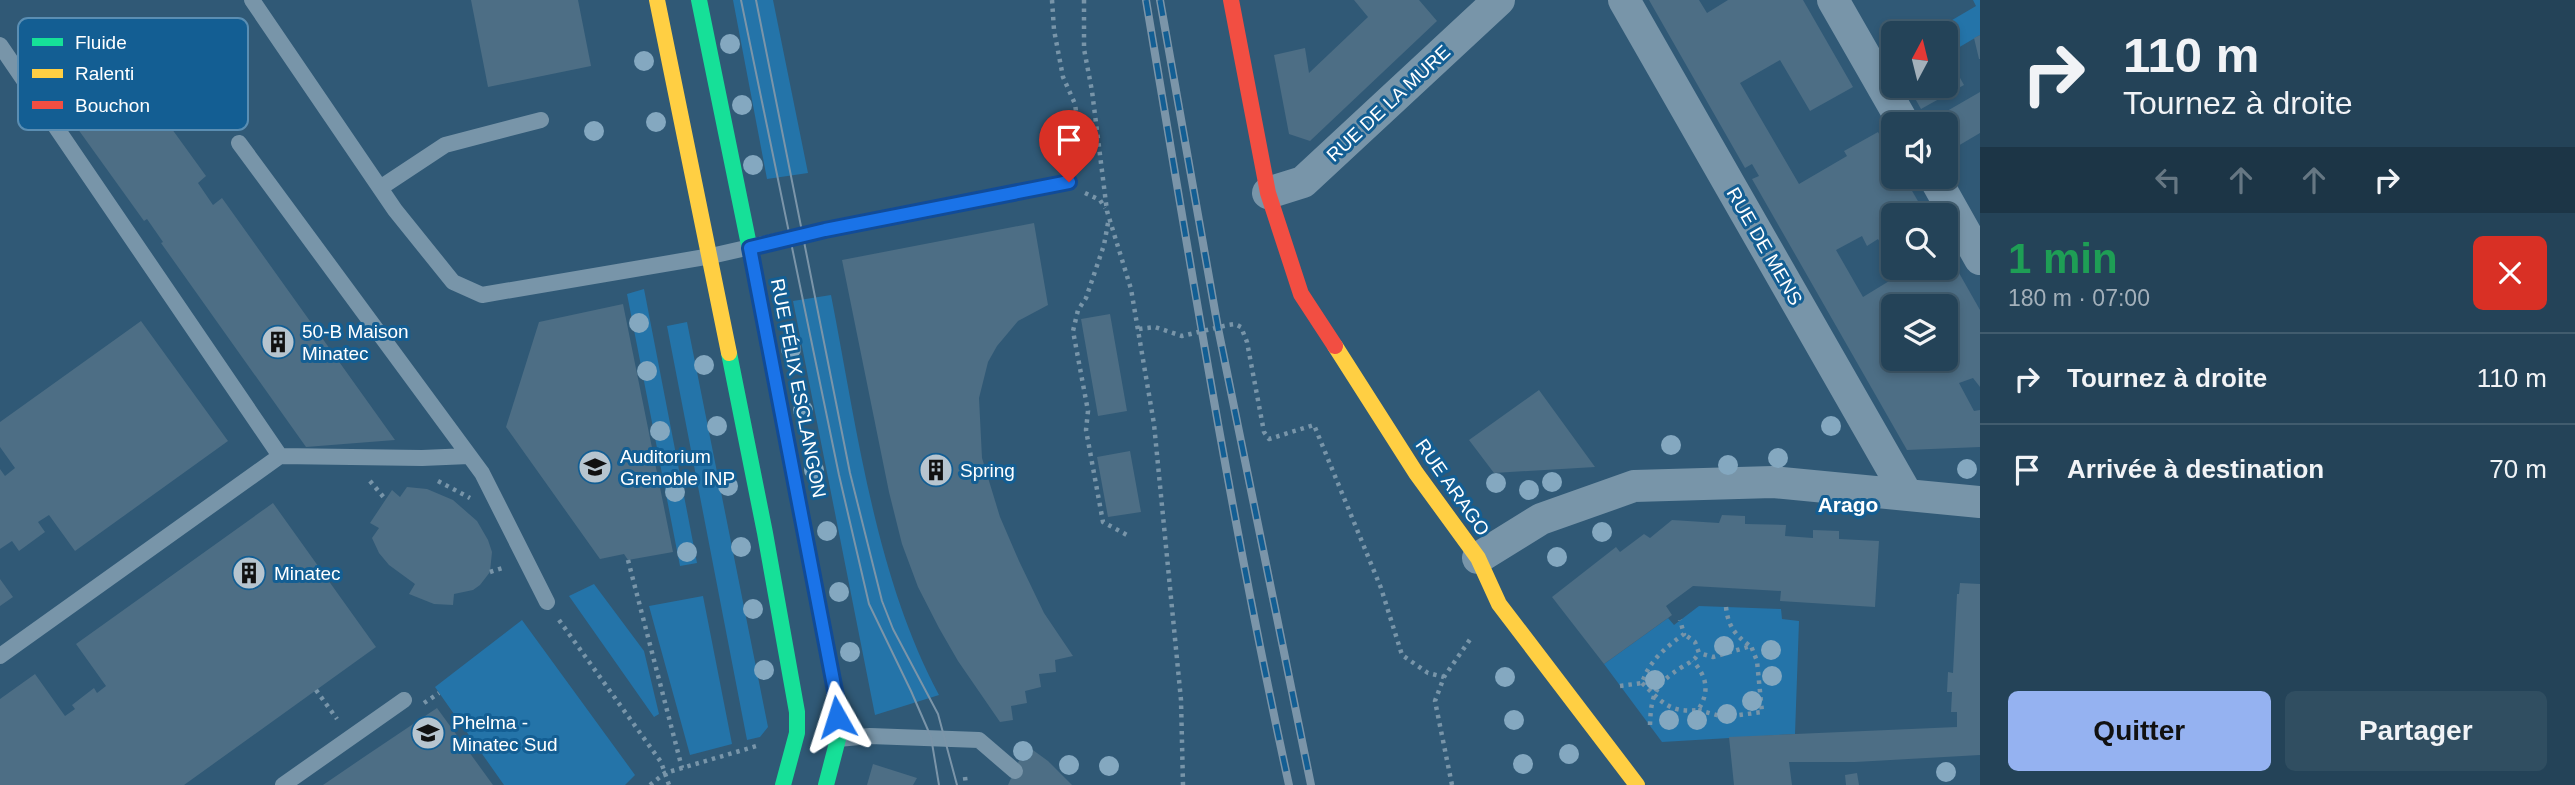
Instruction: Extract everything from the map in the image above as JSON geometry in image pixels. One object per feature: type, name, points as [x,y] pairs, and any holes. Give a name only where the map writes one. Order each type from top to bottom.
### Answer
[{"type":"street","name":"RUE FÉLIX ESCLANGON","points":[[657,0],[691,173],[813,681],[836,696],[838,739],[826,785]]},
{"type":"street","name":"RUE FÉLIX ESCLANGON","points":[[699,0],[750,248],[813,681],[797,712],[797,733],[783,785]]},
{"type":"street","name":"RUE ARAGO","points":[[1231,0],[1268,193],[1301,294],[1416,473],[1478,558],[1499,604],[1637,785]]},
{"type":"street","name":"RUE DE LA MURE","points":[[1268,193],[1303,182],[1499,0]]},
{"type":"street","name":"RUE DE MENS","points":[[1624,0],[1906,493]]},
{"type":"street","points":[[1833,0],[1897,112]]},
{"type":"street","points":[[1941,189],[1980,259]]},
{"type":"street","points":[[1478,558],[1541,519],[1634,486],[1773,482],[1980,502]]},
{"type":"lane","points":[[252,0],[380,188],[453,282],[482,295],[711,256],[825,230],[1069,182]]},
{"type":"lane","points":[[0,45],[18,71]]},
{"type":"lane","points":[[380,188],[445,145],[541,120]]},
{"type":"lane","points":[[58,130],[280,456]]},
{"type":"lane","points":[[239,144],[482,473],[547,602]]},
{"type":"lane","points":[[0,656],[280,456],[469,456]]},
{"type":"lane","points":[[284,785],[404,700]]},
{"type":"lane","points":[[838,739],[878,736],[979,740],[1014,771]]},
{"type":"path","points":[[1052,0],[1054,30],[1063,77],[1075,104],[1078,126],[1069,182],[1100,200],[1107,211],[1131,289],[1139,329],[1154,424],[1181,700],[1183,785]]},
{"type":"path","points":[[1084,0],[1085,59],[1092,91],[1108,228],[1073,331],[1088,411],[1086,430],[1103,522],[1127,535]]},
{"type":"path","points":[[1139,329],[1155,327],[1182,336],[1228,325],[1241,327],[1247,342],[1264,432],[1269,439],[1314,425],[1381,588],[1402,654],[1428,673],[1444,677]]},
{"type":"path","points":[[398,457],[468,498],[498,506]]},
{"type":"path","points":[[628,560],[682,768]]},
{"type":"path","points":[[547,602],[661,762],[669,785]]},
{"type":"path","points":[[1620,686],[1642,684],[1666,705],[1681,712],[1698,710],[1724,717],[1762,712],[1757,661],[1751,646],[1734,634],[1727,619],[1726,607]]},
{"type":"path","points":[[1680,620],[1684,634],[1695,642],[1699,653]]},
{"type":"path","points":[[1642,684],[1647,670],[1665,648],[1684,634]]},
{"type":"path","points":[[1452,785],[1435,701],[1444,677],[1471,638]]},
{"type":"path","points":[[1699,653],[1713,657],[1751,646]]},
{"type":"path","points":[[1650,725],[1653,694],[1664,680],[1693,662],[1699,653]]},
{"type":"path","points":[[1693,662],[1703,672],[1707,690],[1698,710]]},
{"type":"path","points":[[650,785],[665,774],[682,768],[771,743]]},
{"type":"path","points":[[965,778],[966,785]]},
{"type":"shaded area","points":[[733,0],[773,0],[808,173],[767,179]]},
{"type":"shaded area","points":[[1973,0],[1980,0],[1980,35],[1958,48],[1958,21],[1950,21],[1976,6]]},
{"type":"shaded area","points":[[644,289],[697,563],[680,566],[627,294]]},
{"type":"shaded area","points":[[831,295],[860,448],[884,551],[917,649],[939,695],[875,715],[793,301]]},
{"type":"shaded area","points":[[687,322],[768,727],[760,737],[747,740],[667,326]]},
{"type":"shaded area","points":[[594,584],[644,651],[659,714],[654,717],[569,596]]},
{"type":"shaded area","points":[[703,596],[732,744],[690,755],[649,606]]},
{"type":"shaded area","points":[[1699,606],[1781,609],[1782,619],[1799,621],[1795,734],[1662,742],[1604,664],[1668,618],[1674,625]]},
{"type":"shaded area","points":[[522,620],[635,775],[625,785],[504,785],[435,687]]},
{"type":"building","points":[[471,0],[578,0],[591,66],[488,87]]},
{"type":"building","points":[[1354,0],[1419,0],[1437,21],[1310,141],[1289,134],[1274,55],[1305,48],[1309,73],[1368,17]]},
{"type":"building","points":[[1649,0],[1699,0],[1707,13],[1728,0],[1803,0],[1853,87],[1810,111],[1780,60],[1740,83],[1799,184],[1847,156],[1844,151],[1878,132],[1881,137],[1881,189],[1911,189],[1919,203],[1881,203],[1881,244],[1878,239],[1867,246],[1862,236],[1836,250],[1863,297],[1891,280],[1958,280],[1958,271],[1980,310],[1980,387],[1973,378],[1959,383],[1974,411],[1980,410],[1980,447],[1907,450],[1752,179],[1759,176],[1752,164],[1745,168]]},
{"type":"building","points":[[1980,35],[1980,59],[1979,59],[1974,38]]},
{"type":"building","points":[[1958,74],[1964,85],[1958,88]]},
{"type":"building","points":[[1980,92],[1980,133],[1958,146],[1958,112],[1945,112]]},
{"type":"building","points":[[1915,98],[1941,98],[1921,109]]},
{"type":"building","name":"50-B Maison Minatec","points":[[79,130],[173,130],[206,176],[198,183],[213,205],[222,198],[395,440],[306,447],[161,243],[163,242],[147,219],[144,221]]},
{"type":"building","name":"Spring","points":[[1034,223],[1048,305],[1018,321],[997,346],[988,362],[979,398],[982,458],[1000,517],[1019,561],[1044,613],[1073,656],[1055,660],[1056,672],[1039,674],[1041,687],[1025,691],[1027,703],[1011,706],[1013,720],[1000,722],[939,628],[918,587],[902,544],[842,260]]},
{"type":"building","name":"Auditorium Grenoble INP","points":[[623,304],[673,552],[628,560],[624,554],[600,559],[506,427],[539,322]]},
{"type":"building","points":[[1110,314],[1127,411],[1098,416],[1081,319]]},
{"type":"building","points":[[141,321],[228,441],[75,551],[49,515],[38,522],[45,532],[19,551],[12,541],[0,549],[0,469],[5,476],[15,468],[0,447],[0,422]]},
{"type":"building","points":[[1539,390],[1595,467],[1494,473],[1469,440]]},
{"type":"building","points":[[1130,451],[1141,512],[1108,517],[1097,457]]},
{"type":"building","points":[[407,487],[427,489],[453,500],[477,521],[488,540],[492,552],[490,572],[473,590],[454,594],[453,605],[434,604],[409,594],[415,584],[389,565],[372,538],[379,528],[370,523],[392,490],[400,497]]},
{"type":"building","name":"Minatec","points":[[273,503],[376,647],[184,785],[0,785],[0,699],[35,674],[65,716],[75,709],[72,705],[94,688],[97,693],[106,686],[76,644]]},
{"type":"building","points":[[1722,515],[1745,516],[1745,524],[1786,525],[1785,536],[1813,538],[1813,530],[1839,531],[1839,539],[1879,541],[1875,607],[1780,601],[1781,591],[1693,586],[1666,606],[1672,615],[1604,664],[1552,597],[1616,547],[1620,552],[1644,534],[1650,538],[1672,520],[1719,523]]},
{"type":"building","points":[[0,579],[13,597],[0,606]]},
{"type":"building","points":[[1960,583],[1980,584],[1980,755],[1855,762],[1789,762],[1792,785],[1734,785],[1729,737],[1957,727],[1957,712],[1951,712],[1952,692],[1947,692],[1948,672],[1953,673],[1957,594]]},
{"type":"building","name":"Phelma - Minatec Sud","points":[[437,708],[493,785],[323,785],[364,757]]},
{"type":"building","points":[[1026,745],[1048,761],[1072,785],[1008,785]]},
{"type":"building","points":[[873,764],[917,778],[913,785],[867,785]]},
{"type":"building","points":[[1857,773],[1859,785],[1846,785],[1845,775]]},
{"type":"tram line","points":[[741,0],[839,475],[869,604],[931,737],[939,785]]},
{"type":"tram line","points":[[756,0],[850,473],[882,601],[893,629],[938,714],[957,785]]},
{"type":"railway","points":[[1146,0],[1230,491],[1289,785]]},
{"type":"railway","points":[[1160,0],[1218,328],[1311,785]]},
{"type":"traffic: fast","points":[[699,0],[836,696],[838,739],[826,785]]},
{"type":"traffic: fast","points":[[729,353],[797,712],[797,733],[783,785]]},
{"type":"traffic: slow","points":[[657,0],[729,353]]},
{"type":"traffic: slow","points":[[1335,346],[1416,473],[1478,558],[1499,604],[1637,785]]},
{"type":"traffic: jam","points":[[1231,0],[1268,193],[1301,294],[1335,346]]},
{"type":"place","name":"50-B Maison Minatec","points":[[278,342]]},
{"type":"place","name":"Auditorium Grenoble INP","points":[[595,467]]},
{"type":"place","name":"Spring","points":[[936,470]]},
{"type":"place","name":"Minatec","points":[[249,573]]},
{"type":"place","name":"Phelma - Minatec Sud","points":[[428,733]]},
{"type":"district","name":"Arago","points":[[1848,505]]},
{"type":"route","points":[[837,717],[836,696],[750,248],[825,230],[1069,182]]}]
